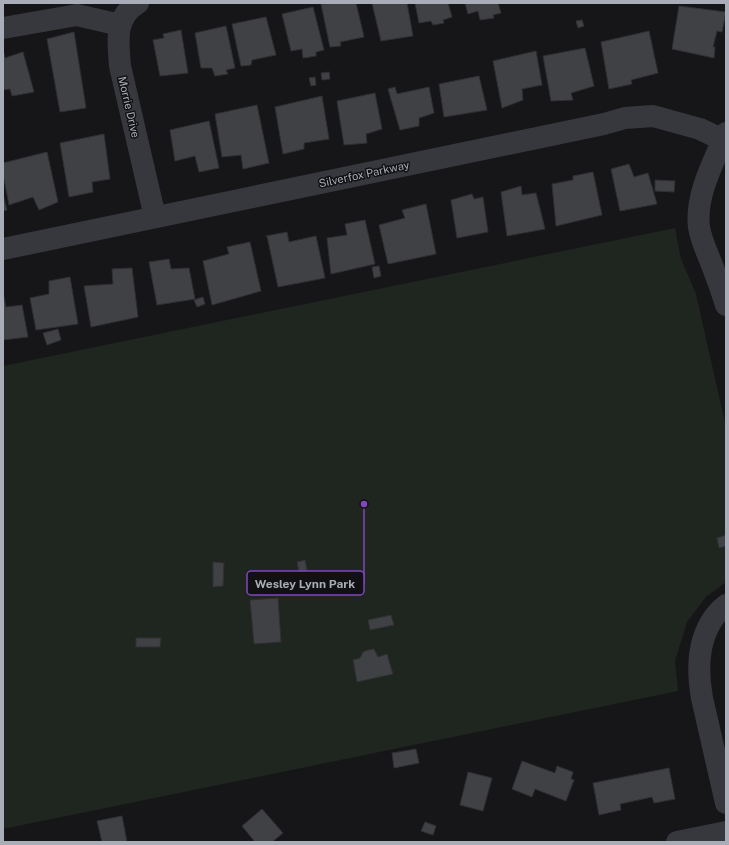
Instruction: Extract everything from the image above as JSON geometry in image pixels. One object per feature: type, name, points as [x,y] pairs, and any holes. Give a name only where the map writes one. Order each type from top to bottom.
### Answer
[{"type":"street","name":"Morrie Drive","points":[[138,3],[126,13],[120,25],[118,42],[120,66],[155,217]]},
{"type":"street","points":[[3,28],[78,15],[120,25]]},
{"type":"street","name":"Silverfox Parkway","points":[[3,249],[604,124],[625,118],[653,116],[724,137]]},
{"type":"street","points":[[724,137],[702,191],[699,210],[699,227],[726,305]]},
{"type":"street","points":[[726,604],[715,616],[706,632],[699,656],[700,684],[704,709],[726,803]]},
{"type":"street","points":[[678,842],[726,832]]},
{"type":"shaded area","points":[[675,228],[681,259],[696,294],[726,427],[726,582],[706,597],[687,622],[675,661],[678,691],[3,829],[3,366]]},
{"type":"building","points":[[356,3],[364,37],[340,42],[341,46],[330,47],[321,4]]},
{"type":"building","points":[[372,3],[407,3],[413,36],[381,41]]},
{"type":"building","points":[[415,3],[448,3],[452,17],[443,20],[444,23],[433,25],[431,21],[419,23]]},
{"type":"building","points":[[465,3],[498,3],[501,13],[493,15],[494,18],[480,20],[478,11],[468,14]]},
{"type":"building","points":[[679,6],[726,12],[722,32],[717,31],[713,47],[715,47],[714,58],[672,49]]},
{"type":"building","points":[[313,7],[324,50],[316,52],[316,56],[303,58],[302,49],[291,51],[282,14]]},
{"type":"building","points":[[266,17],[276,55],[252,60],[251,65],[241,66],[232,24]]},
{"type":"building","points":[[582,20],[584,26],[578,28],[576,21]]},
{"type":"building","points":[[226,26],[235,68],[226,70],[228,74],[215,76],[212,68],[201,68],[195,33]]},
{"type":"building","points":[[181,30],[188,73],[160,76],[153,40],[164,38],[163,34]]},
{"type":"building","points":[[649,31],[658,73],[631,80],[632,84],[609,89],[601,42]]},
{"type":"building","points":[[74,32],[86,108],[60,112],[47,39]]},
{"type":"building","points":[[585,48],[594,86],[571,93],[573,100],[551,101],[543,56]]},
{"type":"building","points":[[536,51],[542,85],[522,89],[523,100],[502,108],[493,61]]},
{"type":"building","points":[[23,52],[34,92],[12,96],[10,89],[3,90],[3,53],[5,58]]},
{"type":"building","points":[[329,72],[330,79],[322,80],[321,73]]},
{"type":"building","points":[[479,76],[487,110],[444,117],[439,84]]},
{"type":"building","points":[[315,77],[316,85],[311,86],[309,78]]},
{"type":"building","points":[[395,87],[397,94],[429,87],[434,113],[419,118],[419,126],[400,130],[388,89]]},
{"type":"building","points":[[375,93],[382,129],[366,134],[367,143],[344,145],[337,101]]},
{"type":"building","points":[[322,96],[329,139],[304,143],[304,149],[283,154],[275,107]]},
{"type":"building","points":[[257,105],[269,163],[243,169],[241,155],[222,157],[215,114]]},
{"type":"building","points":[[209,121],[219,168],[199,172],[195,156],[175,161],[170,130]]},
{"type":"building","points":[[104,134],[110,179],[92,182],[93,192],[69,197],[60,143]]},
{"type":"building","points":[[47,152],[58,202],[39,210],[33,197],[9,205],[3,174],[3,163]]},
{"type":"building","points":[[629,164],[634,177],[648,173],[657,204],[620,211],[611,169]]},
{"type":"building","points":[[593,172],[602,215],[556,226],[552,184],[573,180],[573,176]]},
{"type":"building","points":[[655,180],[675,181],[674,192],[655,191]]},
{"type":"building","points":[[521,186],[522,195],[536,193],[545,229],[507,236],[501,192]]},
{"type":"building","points":[[3,194],[7,210],[3,211]]},
{"type":"building","points":[[472,194],[474,199],[483,197],[488,232],[457,238],[451,200]]},
{"type":"building","points":[[426,204],[436,254],[388,264],[379,225],[405,218],[402,210]]},
{"type":"building","points":[[365,220],[375,264],[331,274],[327,238],[347,235],[345,224]]},
{"type":"building","points":[[287,232],[289,242],[316,236],[325,278],[278,287],[266,236]]},
{"type":"building","points":[[250,242],[261,291],[212,305],[203,261],[229,254],[227,247]]},
{"type":"building","points":[[169,259],[171,269],[189,268],[195,299],[157,305],[149,262]]},
{"type":"building","points":[[379,266],[381,276],[374,278],[372,267]]},
{"type":"building","points":[[132,268],[138,317],[91,327],[84,286],[113,284],[112,269]]},
{"type":"building","points":[[70,277],[78,324],[36,330],[30,298],[49,294],[49,281]]},
{"type":"building","points":[[3,292],[6,307],[22,305],[28,337],[3,340]]},
{"type":"building","points":[[203,297],[205,304],[197,307],[194,300]]},
{"type":"building","points":[[58,329],[61,340],[47,345],[43,333]]},
{"type":"building","points":[[726,535],[726,546],[719,548],[717,538]]},
{"type":"building","points":[[305,560],[310,584],[302,586],[297,562]]},
{"type":"building","points":[[213,562],[224,563],[223,586],[213,587]]},
{"type":"building","points":[[278,598],[281,642],[254,644],[250,600]]},
{"type":"building","points":[[391,615],[394,625],[370,630],[368,620]]},
{"type":"building","points":[[136,638],[161,638],[160,647],[136,647]]},
{"type":"building","points":[[374,649],[378,657],[387,654],[393,674],[357,682],[353,660],[360,658],[363,652]]},
{"type":"building","points":[[416,749],[419,763],[394,768],[392,753]]},
{"type":"building","points":[[522,761],[555,773],[557,766],[573,772],[571,779],[574,780],[566,801],[535,789],[532,797],[512,789]]},
{"type":"building","points":[[669,768],[675,799],[654,803],[652,797],[620,804],[621,810],[599,815],[593,783]]},
{"type":"building","points":[[468,772],[492,778],[483,811],[460,805]]},
{"type":"building","points":[[262,809],[283,833],[272,842],[255,842],[242,826]]},
{"type":"building","points":[[122,816],[127,842],[102,842],[97,821]]},
{"type":"building","points":[[425,822],[436,826],[433,835],[421,831]]},
{"type":"place","name":"Wesley Lynn Park","points":[[364,504]]}]
